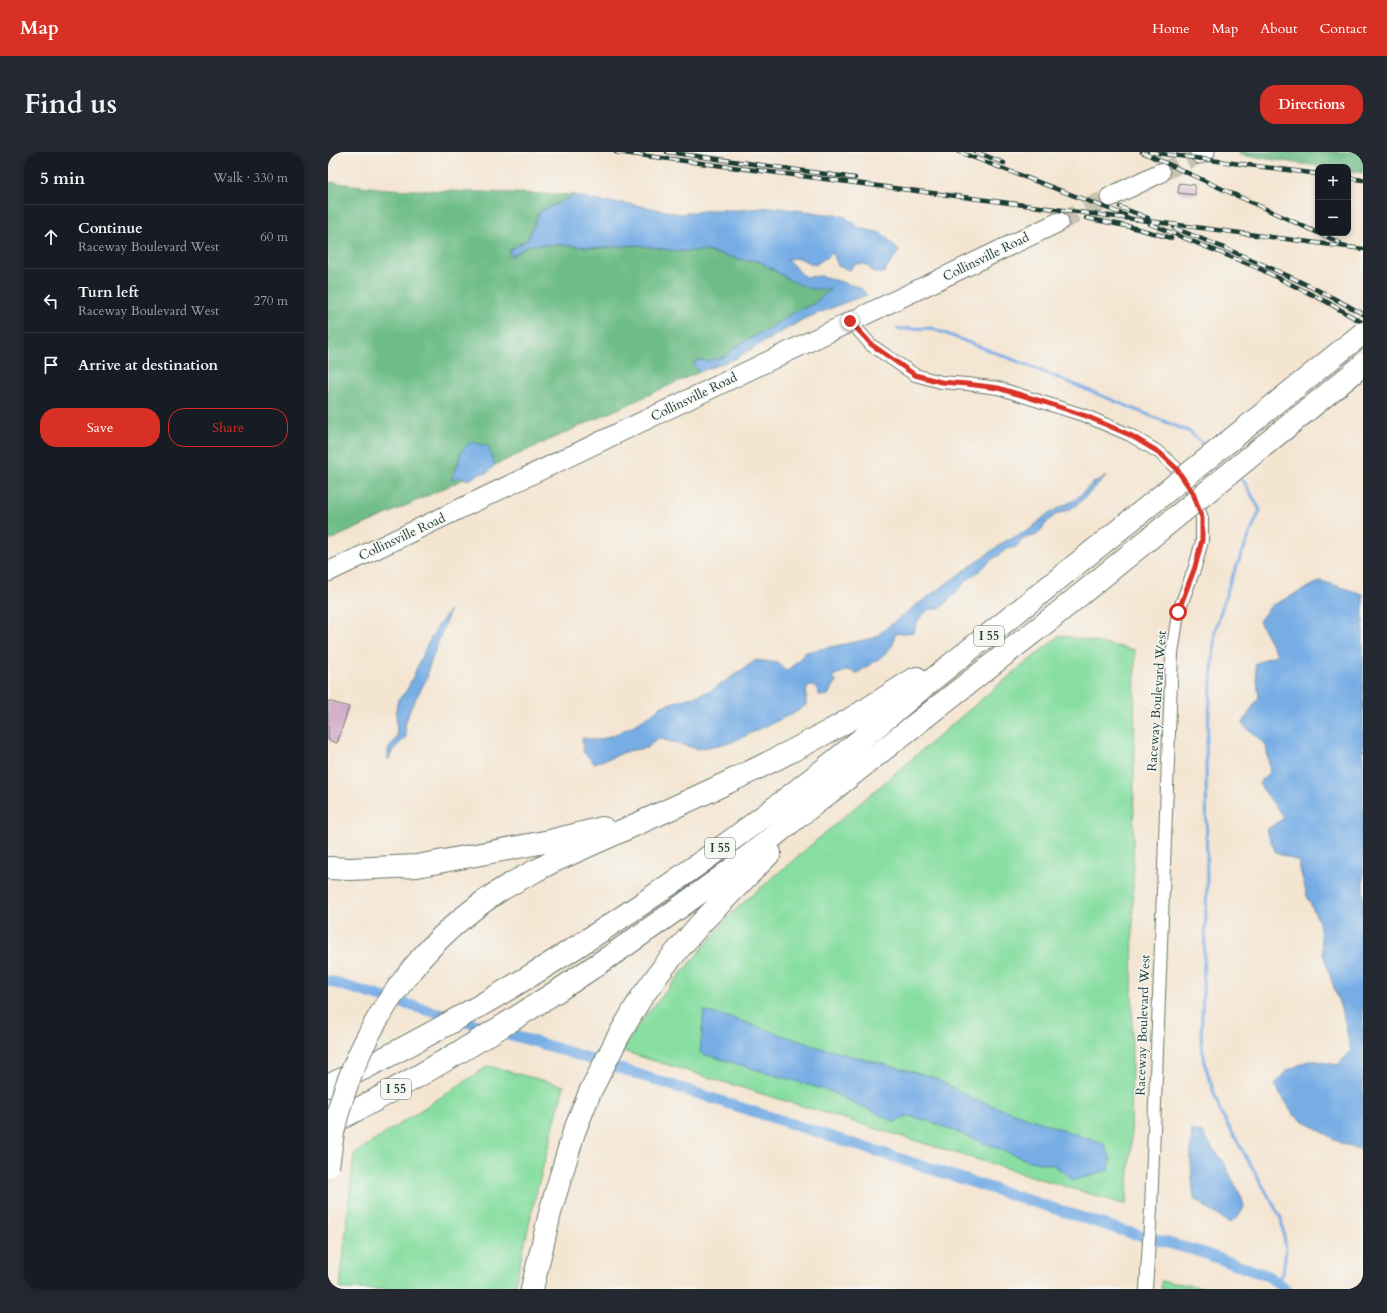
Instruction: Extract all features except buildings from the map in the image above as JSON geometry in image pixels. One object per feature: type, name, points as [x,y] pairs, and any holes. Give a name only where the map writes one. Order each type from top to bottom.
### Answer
[{"type":"highway","name":"I 55","points":[[328,1086],[424,1037],[486,1002],[575,948],[644,902],[708,856],[818,774],[939,674],[1363,333]]},
{"type":"highway","name":"I 55","points":[[328,1125],[366,1106],[462,1050],[596,966],[720,877],[1053,617],[1363,365]]},
{"type":"highway","points":[[328,1166],[333,1133],[344,1093],[359,1056],[374,1025],[394,991],[421,958],[443,935],[496,893],[552,862],[768,763],[822,735],[869,708],[912,680],[924,676],[939,674]]},
{"type":"highway","points":[[328,868],[350,869],[417,866],[550,841],[654,815]]},
{"type":"highway","points":[[532,1289],[551,1209],[574,1132],[590,1092],[618,1038],[641,998],[665,965],[702,923],[783,840],[799,816]]},
{"type":"main road","points":[[1110,197],[1160,173]]},
{"type":"main road","name":"Collinsville Road","points":[[328,572],[1059,222]]},
{"type":"street","name":"Raceway Boulevard West","points":[[850,321],[872,345],[915,375],[941,382],[998,388],[1086,416],[1130,435],[1160,453],[1176,468],[1193,493],[1202,518],[1202,540],[1195,567],[1178,612],[1172,654],[1151,1209],[1146,1289]]},
{"type":"green space","points":[[1238,152],[1363,152],[1363,173],[1351,171],[1351,164],[1315,164],[1315,166],[1240,155]]},
{"type":"green space","points":[[328,182],[387,189],[575,195],[539,212],[528,239],[510,250],[511,257],[529,245],[560,245],[597,248],[636,245],[676,251],[708,251],[739,259],[759,261],[792,281],[831,289],[815,303],[795,312],[737,346],[724,357],[707,361],[698,360],[693,363],[699,372],[328,541]]},
{"type":"green space","points":[[1060,635],[1135,650],[1131,1149],[1126,1205],[622,1051],[645,1016],[736,909],[996,687]]},
{"type":"green space","points":[[488,1066],[564,1086],[537,1190],[514,1289],[340,1289],[354,1154]]},
{"type":"green space","points":[[1161,1281],[1203,1287],[1207,1289],[1161,1289]]},
{"type":"water","points":[[575,195],[598,201],[631,204],[680,214],[709,210],[741,210],[772,207],[844,216],[859,228],[882,233],[899,251],[883,273],[874,273],[866,264],[855,264],[850,270],[838,266],[833,253],[815,265],[799,258],[787,259],[805,277],[822,276],[861,288],[867,295],[804,319],[734,359],[699,372],[693,364],[698,360],[707,361],[724,357],[737,346],[795,312],[815,303],[831,289],[811,289],[792,281],[759,261],[739,259],[708,251],[676,251],[636,245],[597,248],[560,245],[529,245],[510,257],[510,250],[528,239],[539,212]]},
{"type":"water","points":[[471,442],[488,446],[495,465],[487,473],[478,474],[469,480],[460,477],[451,480],[457,467],[461,452]]},
{"type":"water","points":[[1107,476],[1078,504],[1057,514],[1048,521],[1037,535],[1023,539],[1016,547],[1007,549],[990,561],[967,580],[941,608],[928,610],[918,620],[914,632],[895,634],[893,644],[877,660],[857,673],[848,670],[832,676],[836,682],[828,695],[820,696],[816,687],[808,685],[806,705],[796,712],[732,742],[698,749],[658,738],[647,748],[627,751],[594,763],[583,752],[582,738],[599,740],[618,733],[640,722],[662,706],[711,691],[756,660],[778,663],[787,671],[806,652],[874,638],[900,617],[1004,542],[1029,530],[1046,515],[1076,499],[1093,483]]},
{"type":"water","points":[[1321,581],[1363,594],[1363,1150],[1342,1144],[1294,1115],[1275,1085],[1286,1071],[1310,1060],[1338,1065],[1351,1051],[1344,1018],[1323,954],[1319,922],[1307,896],[1298,861],[1276,853],[1266,830],[1284,818],[1259,784],[1270,771],[1266,745],[1242,724],[1259,697],[1255,664],[1277,654],[1259,621],[1271,606]]},
{"type":"water","points":[[450,610],[429,667],[427,678],[410,709],[405,725],[406,737],[393,750],[388,760],[388,750],[397,737],[396,709],[398,700],[407,690],[427,645],[438,626]]},
{"type":"water","points":[[704,1011],[732,1018],[814,1046],[933,1077],[973,1099],[1104,1144],[1111,1159],[1109,1170],[1073,1180],[1054,1165],[1029,1161],[929,1121],[908,1116],[895,1122],[829,1091],[700,1053]]},
{"type":"water","points":[[1192,1130],[1204,1134],[1212,1148],[1223,1161],[1242,1198],[1244,1207],[1239,1216],[1230,1223],[1208,1209],[1194,1197],[1191,1164]]},
{"type":"waterway","points":[[897,329],[931,328],[1022,363],[1190,432],[1207,448]]},
{"type":"waterway","points":[[1238,476],[1245,483],[1260,510],[1230,582],[1215,631],[1206,753],[1207,886],[1201,1041],[1206,1068],[1220,1111],[1281,1218],[1286,1249],[1283,1273],[1275,1282]]},
{"type":"waterway","points":[[328,981],[556,1048],[1124,1231],[1201,1252],[1268,1276],[1286,1289]]},
{"type":"tunnel","points":[[1160,173],[1200,154]]},
{"type":"tunnel","points":[[1059,222],[1110,197]]},
{"type":"railway","points":[[616,152],[1363,249]]},
{"type":"railway","points":[[667,152],[855,178]]},
{"type":"railway","points":[[959,152],[1125,215]]},
{"type":"railway","points":[[976,152],[1004,163]]},
{"type":"railway","points":[[1142,152],[1315,232]]},
{"type":"railway","points":[[1149,152],[1315,174]]},
{"type":"railway","points":[[1351,178],[1363,180]]},
{"type":"railway","points":[[1120,207],[1148,218]]},
{"type":"railway","points":[[1086,218],[1131,227],[1171,238]]},
{"type":"railway","points":[[1150,224],[1258,268],[1327,302],[1363,323]]},
{"type":"railway","points":[[1174,228],[1270,268],[1363,314]]},
{"type":"railway","points":[[1325,236],[1340,243]]},
{"type":"route","points":[[850,321],[872,345],[915,375],[941,382],[998,388],[1044,402],[1086,416],[1130,435],[1160,453],[1176,468],[1193,493],[1202,518],[1202,540],[1195,567],[1178,612]]}]
